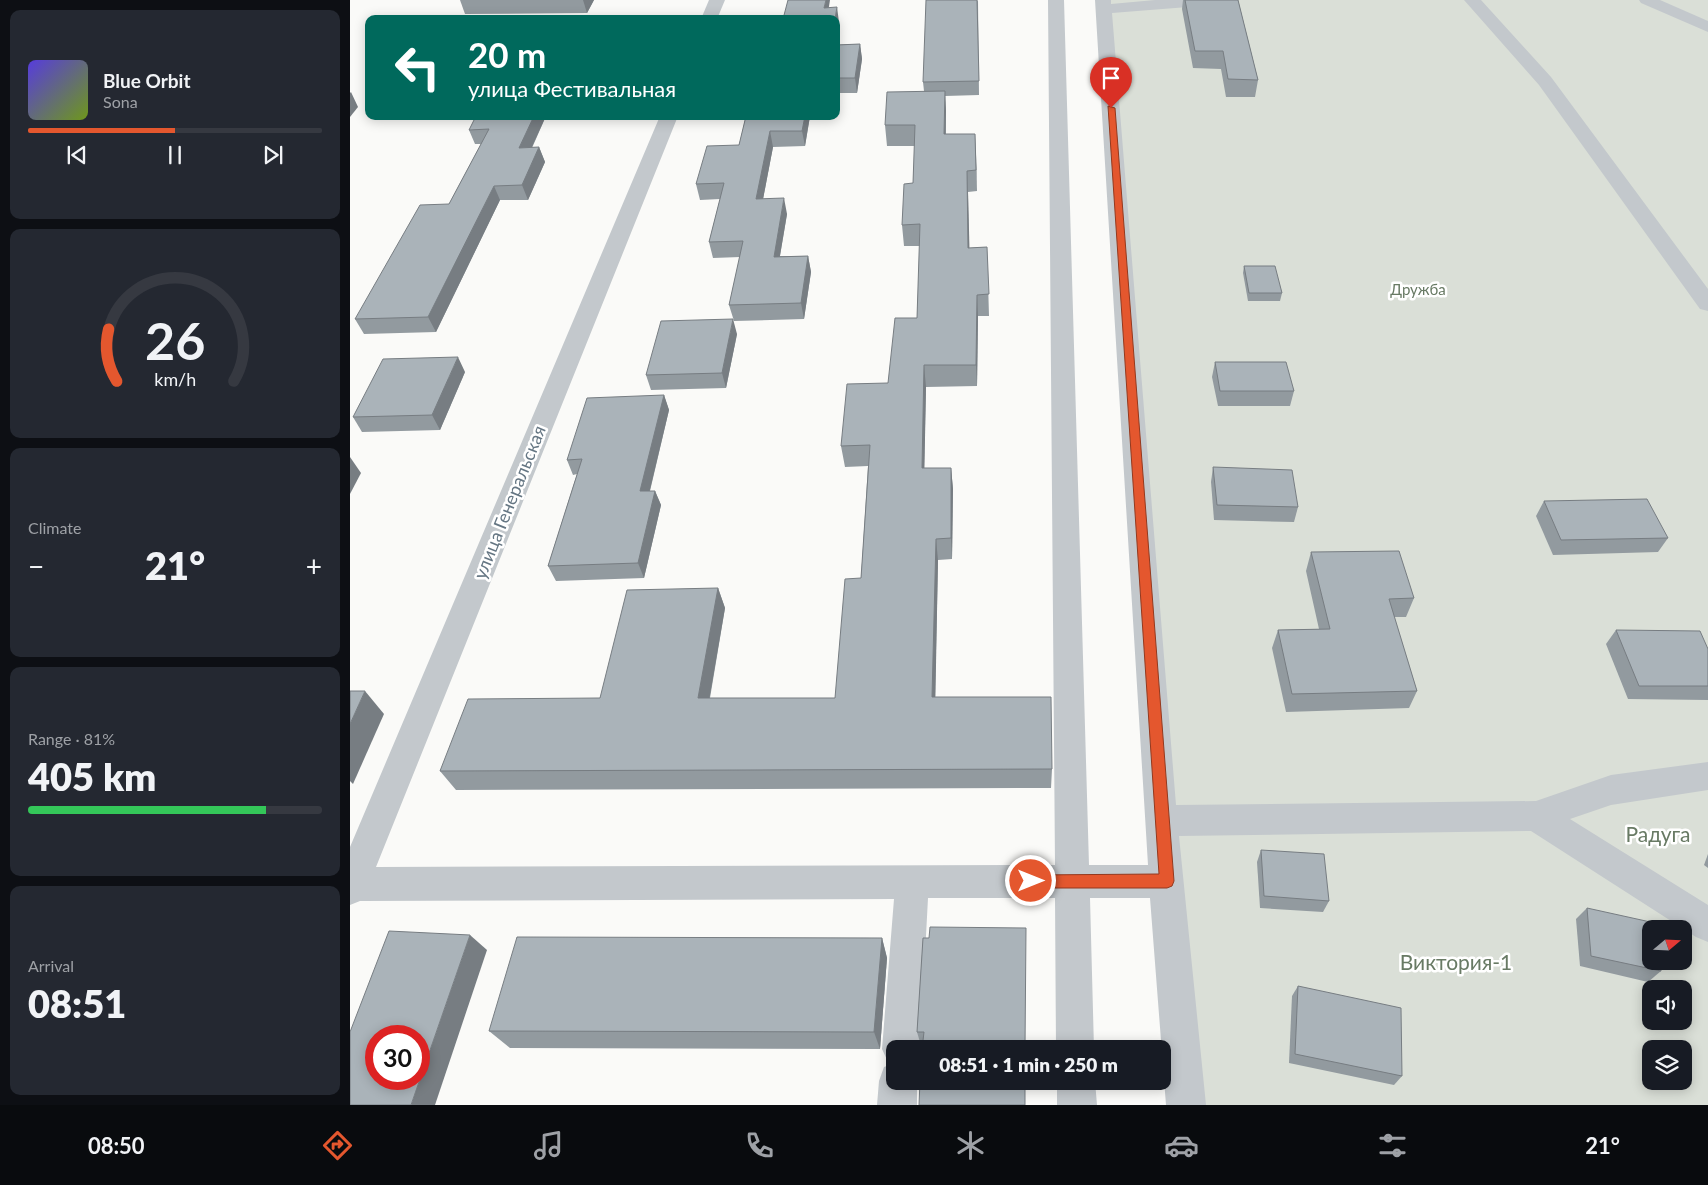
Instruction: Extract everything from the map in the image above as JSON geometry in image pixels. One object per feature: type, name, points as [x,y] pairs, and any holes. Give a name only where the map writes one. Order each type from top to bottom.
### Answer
[{"type":"street","points":[[711,15],[717,0]]},
{"type":"street","points":[[1056,0],[1075,1040]]},
{"type":"street","points":[[1186,1105],[1161,821],[1104,4],[1213,0]]},
{"type":"street","points":[[1472,0],[1545,81],[1708,304]]},
{"type":"street","points":[[1647,0],[1708,27]]},
{"type":"street","name":"улица Генеральская","points":[[351,885],[667,120]]},
{"type":"street","points":[[1161,821],[1536,816],[1611,790],[1708,776]]},
{"type":"street","points":[[1536,816],[1708,925]]},
{"type":"street","points":[[351,885],[1167,881]]},
{"type":"street","points":[[902,1040],[912,882]]},
{"type":"street","points":[[897,1105],[898,1090]]},
{"type":"street","points":[[1076,1090],[1077,1105]]},
{"type":"green space","name":"Дружба","points":[[1109,0],[1708,0],[1708,1105],[1186,1105]]},
{"type":"building","points":[[788,0],[826,0],[824,8],[837,7],[836,15],[784,15]]},
{"type":"building","points":[[926,0],[977,0],[979,81],[923,82]]},
{"type":"building","points":[[1185,0],[1238,0],[1258,80],[1228,79],[1223,51],[1195,51]]},
{"type":"building","points":[[860,44],[855,78],[840,78],[840,45]]},
{"type":"building","points":[[945,91],[944,134],[975,134],[976,170],[967,171],[968,248],[987,247],[989,294],[977,295],[976,365],[924,365],[922,468],[951,468],[951,538],[936,539],[932,697],[1051,697],[1052,769],[440,771],[468,699],[600,698],[627,590],[718,588],[698,698],[835,698],[845,579],[861,578],[870,445],[841,446],[847,384],[888,383],[895,318],[917,318],[920,224],[902,225],[904,184],[913,183],[915,125],[885,125],[887,92]]},
{"type":"building","points":[[474,120],[532,120],[519,148],[539,147],[522,185],[494,186],[428,317],[355,319],[420,205],[449,204],[489,129],[469,130]]},
{"type":"building","points":[[745,120],[804,120],[802,131],[770,131],[756,199],[784,198],[774,257],[808,256],[801,303],[729,305],[743,241],[709,242],[724,183],[696,184],[707,146],[739,145]]},
{"type":"building","points":[[1244,266],[1275,266],[1282,293],[1249,293]]},
{"type":"building","points":[[733,319],[722,373],[646,375],[661,321]]},
{"type":"building","points":[[458,357],[432,415],[353,417],[383,359]]},
{"type":"building","points":[[1215,362],[1286,362],[1294,391],[1220,391]]},
{"type":"building","points":[[664,395],[640,491],[655,491],[638,563],[548,566],[582,459],[567,460],[587,398]]},
{"type":"building","points":[[1213,467],[1292,470],[1298,507],[1217,505]]},
{"type":"building","points":[[1647,499],[1668,538],[1561,540],[1544,501]]},
{"type":"building","points":[[1399,551],[1414,598],[1389,599],[1417,691],[1292,694],[1278,630],[1330,629],[1311,552]]},
{"type":"building","points":[[1616,630],[1700,631],[1708,649],[1708,686],[1639,686]]},
{"type":"building","points":[[350,691],[365,691],[350,724]]},
{"type":"building","points":[[1261,850],[1324,854],[1329,901],[1264,896]]},
{"type":"building","points":[[1587,908],[1642,920],[1642,967],[1591,956]]},
{"type":"building","points":[[930,927],[1026,928],[1025,1040],[923,1040],[924,1032],[917,1032],[923,938],[929,938]]},
{"type":"building","points":[[389,931],[470,935],[430,1050],[430,1025],[365,1025],[365,1090],[416,1090],[411,1105],[350,1105],[350,1032]]},
{"type":"building","points":[[517,937],[882,938],[874,1032],[489,1031]]},
{"type":"building","points":[[1298,986],[1401,1008],[1402,1076],[1295,1054]]},
{"type":"building","points":[[920,1090],[1025,1090],[1025,1105],[919,1105]]},
{"type":"route","points":[[1031,881],[1167,881],[1161,821],[1111,108]]},
{"type":"park label","name":"Радуга","points":[[1658,833]]},
{"type":"park label","name":"Виктория-1","points":[[1456,961]]}]
